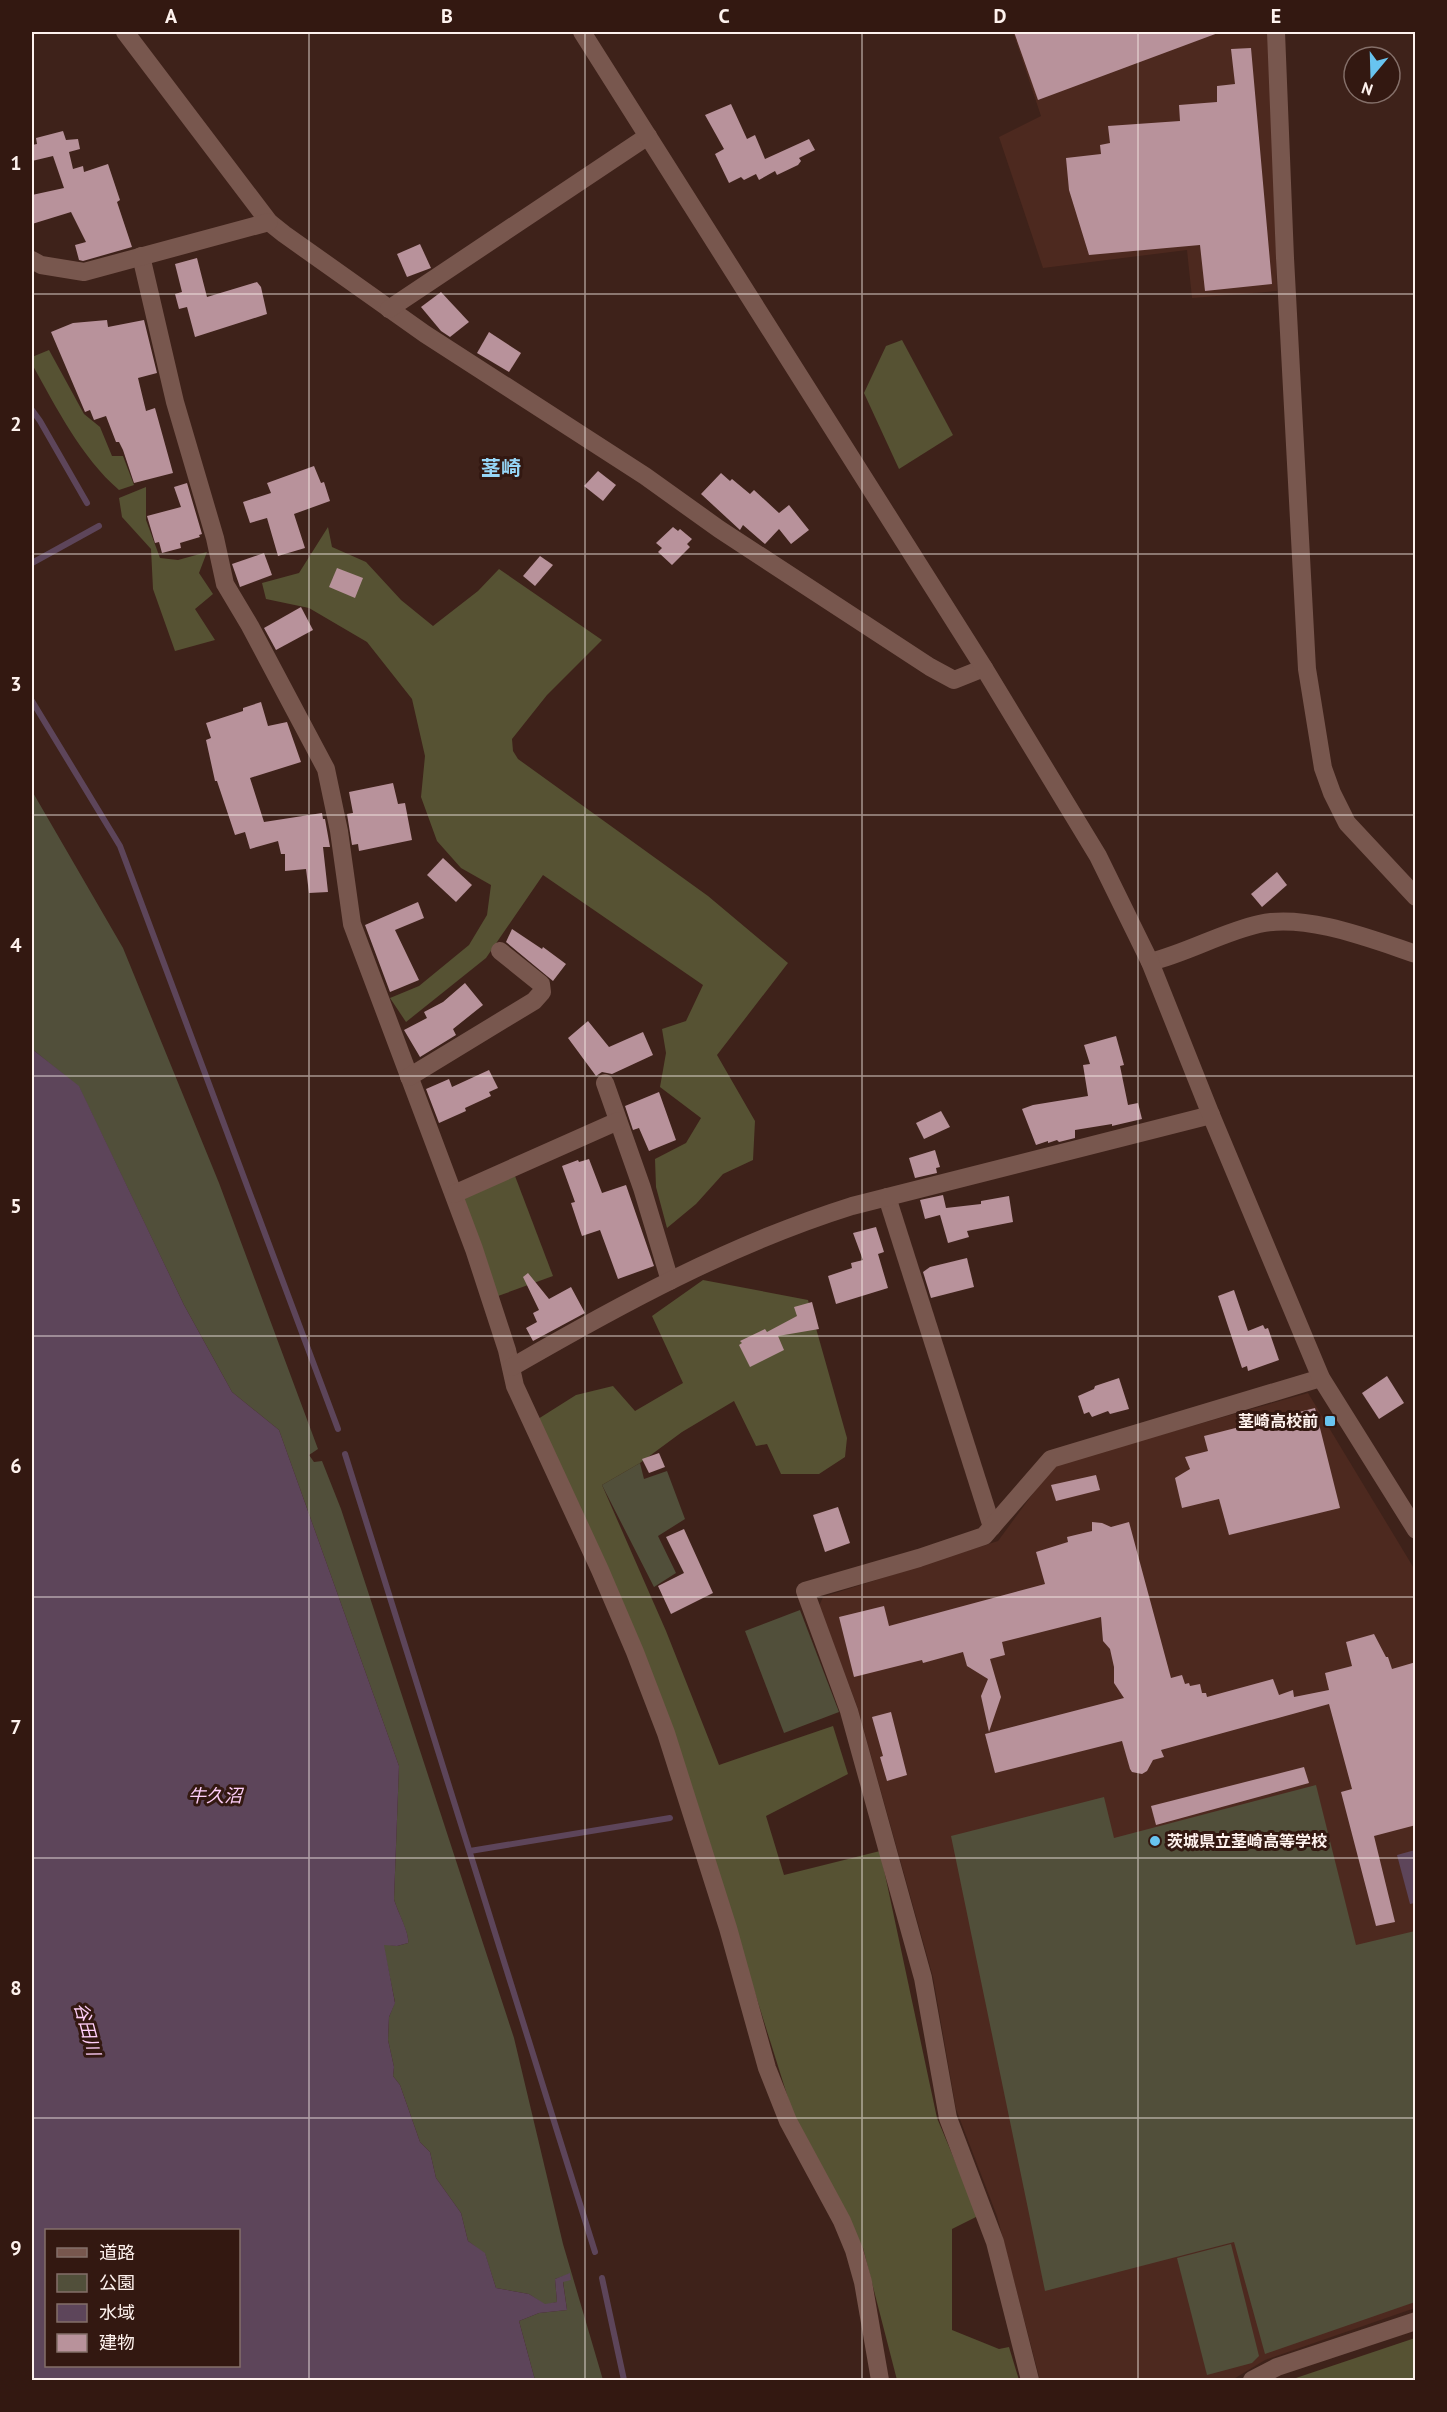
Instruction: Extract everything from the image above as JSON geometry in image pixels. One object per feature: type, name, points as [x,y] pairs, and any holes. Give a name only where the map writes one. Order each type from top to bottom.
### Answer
[{"type":"street","points":[[125,32],[269,222],[389,309],[645,476],[719,529],[930,667],[954,680],[984,668]]},
{"type":"street","points":[[582,32],[984,668],[1098,856],[1150,962],[1210,1115],[1321,1378],[1416,1530]]},
{"type":"street","points":[[1276,32],[1285,258],[1307,669],[1316,734],[1323,768],[1347,823],[1416,897]]},
{"type":"street","points":[[389,309],[648,136]]},
{"type":"street","points":[[32,260],[41,265],[84,272],[269,222]]},
{"type":"street","points":[[141,256],[175,402],[215,538],[225,584],[250,626],[326,769],[339,831],[351,924],[474,1249],[512,1367],[514,1386],[636,1652],[666,1733],[728,1928],[767,2068],[788,2121],[842,2221],[854,2250],[863,2283],[880,2380]]},
{"type":"street","points":[[1150,962],[1256,924],[1287,920],[1319,925],[1416,954]]},
{"type":"street","points":[[409,1077],[534,1001],[542,992],[541,984],[500,951]]},
{"type":"street","points":[[605,1083],[642,1188],[670,1281]]},
{"type":"street","points":[[512,1367],[623,1303],[736,1248],[798,1223],[886,1197],[1210,1115]]},
{"type":"street","points":[[454,1194],[618,1121]]},
{"type":"street","points":[[886,1197],[992,1527]]},
{"type":"street","points":[[1030,2380],[995,2242],[948,2118],[923,1978],[849,1711],[805,1591],[919,1558],[984,1536],[1050,1460],[1321,1378]]},
{"type":"street","points":[[1252,2380],[1277,2367],[1416,2321]]},
{"type":"shaded area","points":[[1013,32],[1267,32],[1271,52],[1277,291],[1192,298],[1187,250],[1043,268],[999,137],[1041,116]]},
{"type":"shaded area","points":[[902,340],[953,435],[899,469],[864,393],[886,346]]},
{"type":"shaded area","points":[[49,350],[84,414],[100,427],[112,456],[123,456],[134,485],[119,490],[105,477],[70,431],[32,364],[32,357]]},
{"type":"shaded area","points":[[146,487],[146,520],[160,558],[178,560],[207,552],[199,573],[213,594],[195,609],[215,640],[175,651],[153,589],[151,549],[122,517],[119,498]]},
{"type":"shaded area","points":[[328,527],[332,547],[366,562],[401,600],[433,626],[478,591],[499,569],[602,640],[547,695],[512,739],[513,751],[518,759],[708,896],[788,963],[717,1055],[755,1121],[753,1160],[723,1174],[696,1204],[667,1228],[656,1187],[655,1159],[686,1143],[701,1118],[660,1087],[666,1053],[662,1029],[686,1021],[703,985],[543,875],[486,958],[406,1022],[390,998],[419,986],[469,945],[487,915],[491,885],[461,868],[437,841],[421,797],[425,756],[412,699],[367,642],[309,608],[266,599],[262,583],[299,573]]},
{"type":"shaded area","points":[[515,1176],[553,1276],[498,1296],[461,1197]]},
{"type":"shaded area","points":[[703,1280],[808,1300],[847,1438],[845,1457],[819,1474],[781,1474],[767,1444],[756,1446],[734,1401],[682,1432],[640,1463],[602,1485],[666,1631],[719,1765],[833,1726],[848,1774],[766,1816],[784,1875],[880,1851],[937,2118],[978,2216],[952,2229],[952,2330],[999,2349],[1009,2347],[1019,2380],[897,2380],[863,2248],[794,2117],[674,1735],[538,1419],[576,1395],[613,1386],[635,1411],[683,1383],[652,1316]]},
{"type":"shaded area","name":"茨城県立茎崎高等学校","points":[[1308,1393],[1415,1570],[1415,2308],[1265,2360],[1232,2380],[1040,2380],[997,2216],[956,2109],[933,1977],[857,1706],[819,1606],[823,1597],[998,1541],[1054,1465]]},
{"type":"shaded area","points":[[1415,2338],[1415,2380],[1290,2380]]},
{"type":"green space","points":[[32,791],[123,948],[219,1183],[318,1449],[309,1455],[314,1462],[322,1461],[341,1509],[514,2038],[563,2244],[603,2380],[535,2380],[519,2321],[539,2313],[567,2310],[563,2281],[570,2274],[555,2279],[557,2302],[545,2305],[529,2294],[496,2288],[485,2254],[468,2241],[461,2213],[436,2178],[430,2152],[420,2142],[400,2085],[393,2076],[394,2067],[388,2040],[389,2017],[395,2002],[383,1944],[397,1946],[408,1943],[394,1899],[399,1766],[279,1430],[232,1392],[184,1305],[79,1087],[32,1049]]},
{"type":"green space","points":[[640,1463],[644,1479],[667,1471],[685,1519],[658,1536],[676,1573],[654,1587],[602,1485]]},
{"type":"green space","points":[[800,1610],[839,1712],[784,1733],[745,1631]]},
{"type":"green space","points":[[1316,1785],[1356,1945],[1415,1931],[1415,2302],[1265,2354],[1234,2242],[1045,2291],[951,1836],[1104,1797],[1114,1838]]},
{"type":"green space","points":[[1231,2244],[1259,2356],[1252,2363],[1207,2375],[1177,2258]]},
{"type":"water","name":"牛久沼","points":[[32,1049],[79,1086],[184,1305],[232,1392],[279,1430],[399,1766],[394,1899],[408,1943],[397,1946],[384,1945],[395,2003],[389,2017],[388,2040],[394,2067],[393,2076],[400,2085],[420,2142],[430,2152],[436,2178],[461,2213],[468,2241],[485,2253],[496,2288],[529,2294],[545,2304],[557,2302],[555,2279],[570,2273],[571,2280],[563,2282],[567,2310],[539,2313],[519,2321],[535,2380],[32,2380]]},
{"type":"water","points":[[1415,1850],[1415,1903],[1410,1904],[1397,1855]]},
{"type":"building","points":[[1014,32],[1218,32],[1218,33],[1038,100]]},
{"type":"building","points":[[1251,48],[1272,284],[1205,291],[1200,245],[1089,255],[1069,190],[1066,158],[1101,154],[1100,145],[1110,143],[1108,126],[1180,121],[1179,105],[1217,102],[1217,86],[1235,84],[1231,49]]},
{"type":"building","points":[[731,104],[747,139],[755,135],[765,159],[809,139],[815,150],[799,158],[801,161],[798,165],[777,175],[775,171],[759,180],[756,174],[744,180],[741,177],[729,183],[715,154],[724,149],[705,115]]},
{"type":"building","points":[[63,131],[66,140],[78,139],[80,149],[69,152],[73,169],[83,166],[84,172],[108,164],[120,200],[117,202],[132,247],[83,261],[79,260],[75,245],[86,242],[71,212],[32,224],[32,195],[64,188],[53,156],[32,161],[32,145],[37,144],[36,138]]},
{"type":"building","points":[[420,244],[431,268],[407,277],[397,254]]},
{"type":"building","points":[[197,258],[207,297],[257,282],[261,287],[267,314],[195,337],[187,307],[179,309],[175,294],[182,292],[175,264]]},
{"type":"building","points":[[441,292],[469,322],[450,337],[441,331],[421,307]]},
{"type":"building","points":[[107,320],[108,327],[144,320],[157,373],[138,378],[146,411],[155,408],[173,473],[134,483],[123,450],[119,442],[116,442],[106,416],[94,420],[90,410],[85,412],[51,332],[73,323]]},
{"type":"building","points":[[489,332],[521,353],[509,372],[477,353]]},
{"type":"building","points":[[314,466],[321,483],[324,482],[330,501],[294,514],[305,548],[278,556],[267,518],[250,523],[243,502],[271,493],[267,483]]},
{"type":"building","points":[[598,471],[616,485],[603,501],[584,486]]},
{"type":"building","points":[[721,473],[750,494],[754,490],[779,513],[789,505],[809,530],[791,544],[779,529],[765,544],[743,525],[740,530],[701,494]]},
{"type":"building","points":[[187,483],[202,534],[199,535],[200,537],[180,543],[181,548],[162,553],[159,542],[155,543],[147,516],[181,507],[174,487]]},
{"type":"building","points":[[673,527],[678,531],[680,529],[692,539],[687,544],[690,547],[672,565],[658,552],[662,548],[656,543]]},
{"type":"building","points":[[264,553],[272,575],[240,587],[232,564]]},
{"type":"building","points":[[540,556],[553,565],[535,586],[523,576]]},
{"type":"building","points":[[337,568],[363,578],[355,598],[329,587]]},
{"type":"building","points":[[301,607],[313,630],[276,650],[264,628]]},
{"type":"building","points":[[261,702],[268,726],[287,722],[301,762],[250,778],[264,822],[322,813],[330,847],[323,847],[328,892],[309,893],[306,869],[285,871],[285,854],[281,854],[278,841],[250,849],[245,832],[235,835],[217,781],[215,781],[206,740],[211,738],[206,723],[243,711],[243,708]]},
{"type":"building","points":[[393,783],[398,804],[405,803],[412,840],[359,851],[358,844],[352,845],[347,814],[353,813],[349,792]]},
{"type":"building","points":[[443,858],[472,885],[456,902],[427,875]]},
{"type":"building","points":[[1277,872],[1287,885],[1262,907],[1251,894]]},
{"type":"building","points":[[418,902],[424,918],[395,930],[419,980],[390,992],[365,925]]},
{"type":"building","points":[[512,929],[566,964],[553,981],[506,942]]},
{"type":"building","points":[[465,983],[483,1005],[453,1029],[456,1035],[420,1057],[404,1030],[427,1018],[424,1012],[443,1002]]},
{"type":"building","points":[[588,1021],[609,1047],[643,1032],[653,1055],[612,1074],[602,1072],[596,1076],[568,1038]]},
{"type":"building","points":[[1116,1036],[1124,1065],[1120,1066],[1128,1105],[1138,1103],[1142,1119],[1112,1126],[1112,1124],[1075,1130],[1075,1138],[1059,1142],[1057,1140],[1048,1143],[1048,1141],[1036,1145],[1022,1109],[1088,1096],[1083,1065],[1090,1064],[1084,1045]]},
{"type":"building","points":[[489,1070],[498,1088],[489,1092],[491,1096],[439,1123],[426,1089],[449,1079],[452,1087]]},
{"type":"building","points":[[659,1092],[676,1140],[649,1151],[639,1128],[633,1130],[625,1106]]},
{"type":"building","points":[[941,1111],[950,1127],[924,1139],[916,1123]]},
{"type":"building","points":[[935,1150],[940,1167],[936,1168],[937,1173],[915,1178],[909,1158]]},
{"type":"building","points":[[589,1159],[602,1193],[626,1185],[654,1266],[618,1279],[600,1230],[582,1236],[571,1203],[575,1202],[562,1166]]},
{"type":"building","points":[[943,1195],[946,1208],[981,1204],[981,1201],[1009,1196],[1013,1222],[967,1231],[969,1237],[948,1243],[940,1215],[925,1219],[920,1200]]},
{"type":"building","points":[[876,1227],[884,1252],[878,1254],[888,1288],[836,1304],[828,1276],[852,1268],[851,1263],[863,1260],[853,1233]]},
{"type":"building","points":[[967,1258],[974,1287],[931,1298],[923,1272],[930,1267]]},
{"type":"building","points":[[528,1273],[549,1299],[571,1287],[585,1313],[533,1341],[526,1328],[537,1322],[533,1313],[539,1310],[523,1277]]},
{"type":"building","points":[[1234,1290],[1248,1331],[1263,1325],[1265,1329],[1268,1328],[1279,1360],[1248,1371],[1247,1366],[1242,1368],[1218,1296]]},
{"type":"building","points":[[812,1302],[819,1329],[778,1336],[784,1350],[750,1367],[739,1345],[742,1343],[740,1341],[765,1329],[767,1332],[797,1316],[794,1307]]},
{"type":"building","points":[[1387,1376],[1404,1403],[1379,1419],[1362,1393]]},
{"type":"building","points":[[1119,1378],[1129,1409],[1110,1414],[1108,1411],[1092,1417],[1089,1412],[1084,1414],[1078,1396],[1094,1389],[1095,1386]]},
{"type":"building","points":[[1315,1408],[1340,1508],[1229,1535],[1219,1499],[1182,1508],[1175,1478],[1190,1469],[1185,1457],[1208,1451],[1204,1436]]},
{"type":"building","points":[[659,1453],[665,1467],[649,1473],[642,1459]]},
{"type":"building","points":[[1096,1475],[1100,1490],[1056,1501],[1051,1485]]},
{"type":"building","points":[[838,1507],[850,1543],[825,1552],[813,1515]]},
{"type":"building","points":[[1092,1522],[1111,1527],[1129,1522],[1171,1678],[1182,1675],[1185,1684],[1189,1683],[1190,1686],[1200,1684],[1202,1693],[1206,1693],[1207,1697],[1273,1679],[1279,1695],[1293,1690],[1294,1697],[1329,1690],[1325,1673],[1352,1666],[1346,1642],[1374,1634],[1388,1657],[1392,1669],[1416,1662],[1416,1825],[1374,1836],[1395,1922],[1376,1926],[1341,1792],[1352,1789],[1329,1704],[1161,1750],[1164,1757],[1153,1760],[1147,1771],[1142,1774],[1132,1772],[1130,1769],[1122,1741],[995,1773],[985,1734],[1124,1698],[1114,1683],[1114,1667],[1110,1649],[1103,1641],[1101,1617],[1002,1642],[1005,1655],[990,1659],[1001,1697],[989,1732],[981,1696],[988,1679],[967,1666],[963,1652],[854,1677],[839,1617],[884,1606],[889,1626],[1045,1584],[1036,1552],[1068,1542],[1067,1537],[1092,1531]]},
{"type":"building","points":[[684,1529],[713,1593],[671,1614],[658,1586],[684,1573],[666,1537]]},
{"type":"building","points":[[891,1712],[907,1775],[887,1781],[880,1757],[883,1756],[872,1717]]},
{"type":"building","points":[[1304,1767],[1309,1783],[1156,1825],[1151,1806]]},
{"type":"waterway","points":[[32,410],[87,503]]},
{"type":"waterway","points":[[32,563],[99,526]]},
{"type":"waterway","points":[[32,701],[120,846],[338,1429]]},
{"type":"waterway","points":[[345,1454],[595,2252]]},
{"type":"waterway","points":[[470,1851],[670,1818]]},
{"type":"waterway","points":[[602,2278],[624,2380]]},
{"type":"place","name":"茎崎高校前","points":[[1330,1421]]},
{"type":"place","name":"茨城県立茎崎高等学校","points":[[1155,1841]]},
{"type":"district","name":"茎崎","points":[[501,468]]},
{"type":"water label","name":"谷田川","points":[[87,2029]]}]
